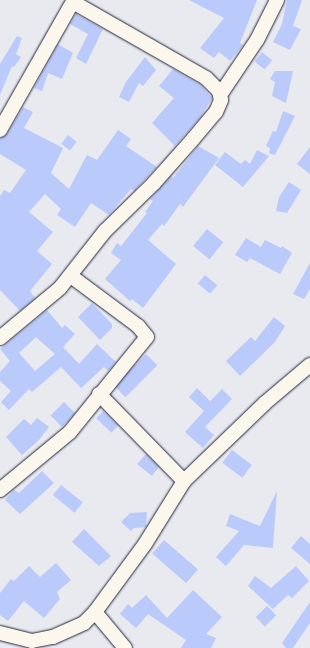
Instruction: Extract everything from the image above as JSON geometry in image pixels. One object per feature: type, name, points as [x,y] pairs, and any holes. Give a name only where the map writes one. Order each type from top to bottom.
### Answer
[{"type":"street","points":[[220,95],[257,40],[277,0]]},
{"type":"street","points":[[0,130],[73,1],[206,78],[220,95],[221,100],[216,112],[154,183],[97,239],[71,276],[0,338]]},
{"type":"street","points":[[0,490],[70,432],[99,394],[147,337],[138,326],[71,276]]},
{"type":"street","points":[[0,633],[13,644],[53,637],[73,630],[95,612],[145,544],[184,481],[265,403],[310,365]]},
{"type":"street","points":[[99,394],[184,481]]},
{"type":"street","points":[[95,612],[125,648]]},
{"type":"building","points":[[189,0],[257,0],[240,43],[243,45],[230,61],[219,52],[214,58],[200,48],[224,18]]},
{"type":"building","points":[[287,0],[302,0],[293,26],[301,29],[290,50],[273,42],[282,24]]},
{"type":"building","points":[[76,14],[103,29],[86,64],[76,58],[88,34],[70,24]]},
{"type":"building","points":[[17,36],[22,38],[16,54],[21,57],[14,67],[12,66],[0,95],[0,64]]},
{"type":"building","points":[[58,44],[73,53],[62,79],[48,73],[42,91],[34,88]]},
{"type":"building","points":[[262,52],[272,60],[265,70],[254,61]]},
{"type":"building","points":[[145,57],[156,70],[143,86],[139,83],[129,102],[119,97],[126,82]]},
{"type":"building","points":[[173,69],[201,85],[212,98],[200,118],[175,146],[152,123],[174,98],[159,86]]},
{"type":"building","points":[[275,71],[293,71],[286,103],[272,96],[275,82],[270,79]]},
{"type":"building","points":[[23,107],[33,112],[24,128],[63,148],[51,173],[69,189],[87,155],[97,160],[118,130],[131,139],[126,146],[157,167],[134,191],[131,189],[109,215],[91,203],[75,227],[57,215],[61,209],[45,194],[29,212],[53,232],[37,251],[52,264],[30,291],[35,298],[20,311],[0,290],[0,196],[4,190],[10,193],[26,170],[0,154],[0,138],[7,134]]},
{"type":"building","points":[[283,111],[295,116],[275,155],[269,153],[270,148],[266,146],[273,131],[276,132]]},
{"type":"building","points":[[68,135],[77,142],[70,150],[61,144]]},
{"type":"building","points":[[198,146],[219,158],[183,207],[180,204],[164,226],[162,224],[148,240],[176,264],[143,308],[132,299],[130,301],[105,279],[121,260],[111,253],[117,243],[121,246],[147,213],[145,212],[153,201],[150,199],[171,176],[173,178]]},
{"type":"building","points":[[310,147],[310,174],[297,164]]},
{"type":"building","points":[[257,150],[269,156],[243,187],[215,165],[225,152],[241,164],[245,160],[250,164]]},
{"type":"building","points":[[289,182],[301,190],[287,213],[276,211],[279,197]]},
{"type":"building","points":[[207,229],[223,242],[209,259],[193,246]]},
{"type":"building","points":[[246,238],[261,247],[265,240],[281,248],[282,246],[292,253],[280,274],[250,258],[247,262],[235,255]]},
{"type":"building","points":[[310,263],[310,289],[304,299],[293,294]]},
{"type":"building","points":[[205,275],[217,285],[210,294],[198,283]]},
{"type":"building","points":[[92,303],[112,324],[112,328],[100,340],[78,317]]},
{"type":"building","points":[[47,310],[62,328],[65,325],[75,334],[63,347],[79,364],[97,344],[116,362],[108,371],[104,367],[81,388],[61,367],[32,392],[29,389],[9,410],[1,402],[11,391],[0,381],[0,372],[10,361],[0,349]],"holes":[[[36,337],[55,354],[35,371],[19,353]]]},
{"type":"building","points":[[274,317],[285,326],[275,342],[240,376],[226,361],[251,337],[255,341]]},
{"type":"building","points":[[146,354],[157,365],[125,397],[114,386]]},
{"type":"building","points":[[197,388],[210,401],[222,389],[232,399],[205,427],[214,435],[203,448],[185,432],[204,411],[189,397]]},
{"type":"building","points":[[64,402],[75,413],[62,427],[51,415]]},
{"type":"building","points":[[103,411],[118,425],[112,433],[96,418]]},
{"type":"building","points":[[37,418],[49,427],[39,440],[22,455],[6,437],[24,419],[31,425]]},
{"type":"building","points":[[232,450],[252,465],[242,478],[222,463]]},
{"type":"building","points":[[146,454],[159,467],[152,476],[137,464]]},
{"type":"building","points":[[42,471],[54,483],[20,514],[5,500],[14,490],[19,493]]},
{"type":"building","points":[[61,485],[83,503],[75,513],[53,495]]},
{"type":"building","points":[[277,491],[273,548],[244,545],[226,566],[216,557],[239,531],[226,526],[230,514],[260,526]]},
{"type":"building","points":[[147,512],[146,527],[134,528],[131,531],[121,522],[130,513]]},
{"type":"building","points":[[84,529],[111,556],[99,566],[72,542]]},
{"type":"building","points":[[301,536],[310,544],[310,564],[291,548]]},
{"type":"building","points":[[164,540],[198,570],[186,583],[152,554]]},
{"type":"building","points":[[56,563],[71,580],[57,592],[60,599],[44,618],[24,601],[8,621],[0,615],[0,593],[11,579],[14,581],[29,566],[40,577]]},
{"type":"building","points":[[296,566],[309,581],[292,598],[288,595],[273,609],[248,586],[255,576],[271,588]]},
{"type":"building","points":[[193,590],[222,617],[206,634],[216,638],[211,648],[181,648],[186,640],[148,614],[136,628],[120,614],[128,604],[132,608],[146,595],[167,618]]},
{"type":"building","points":[[310,602],[310,623],[293,648],[286,648],[282,643]]},
{"type":"building","points":[[267,606],[276,615],[265,627],[256,617]]}]
